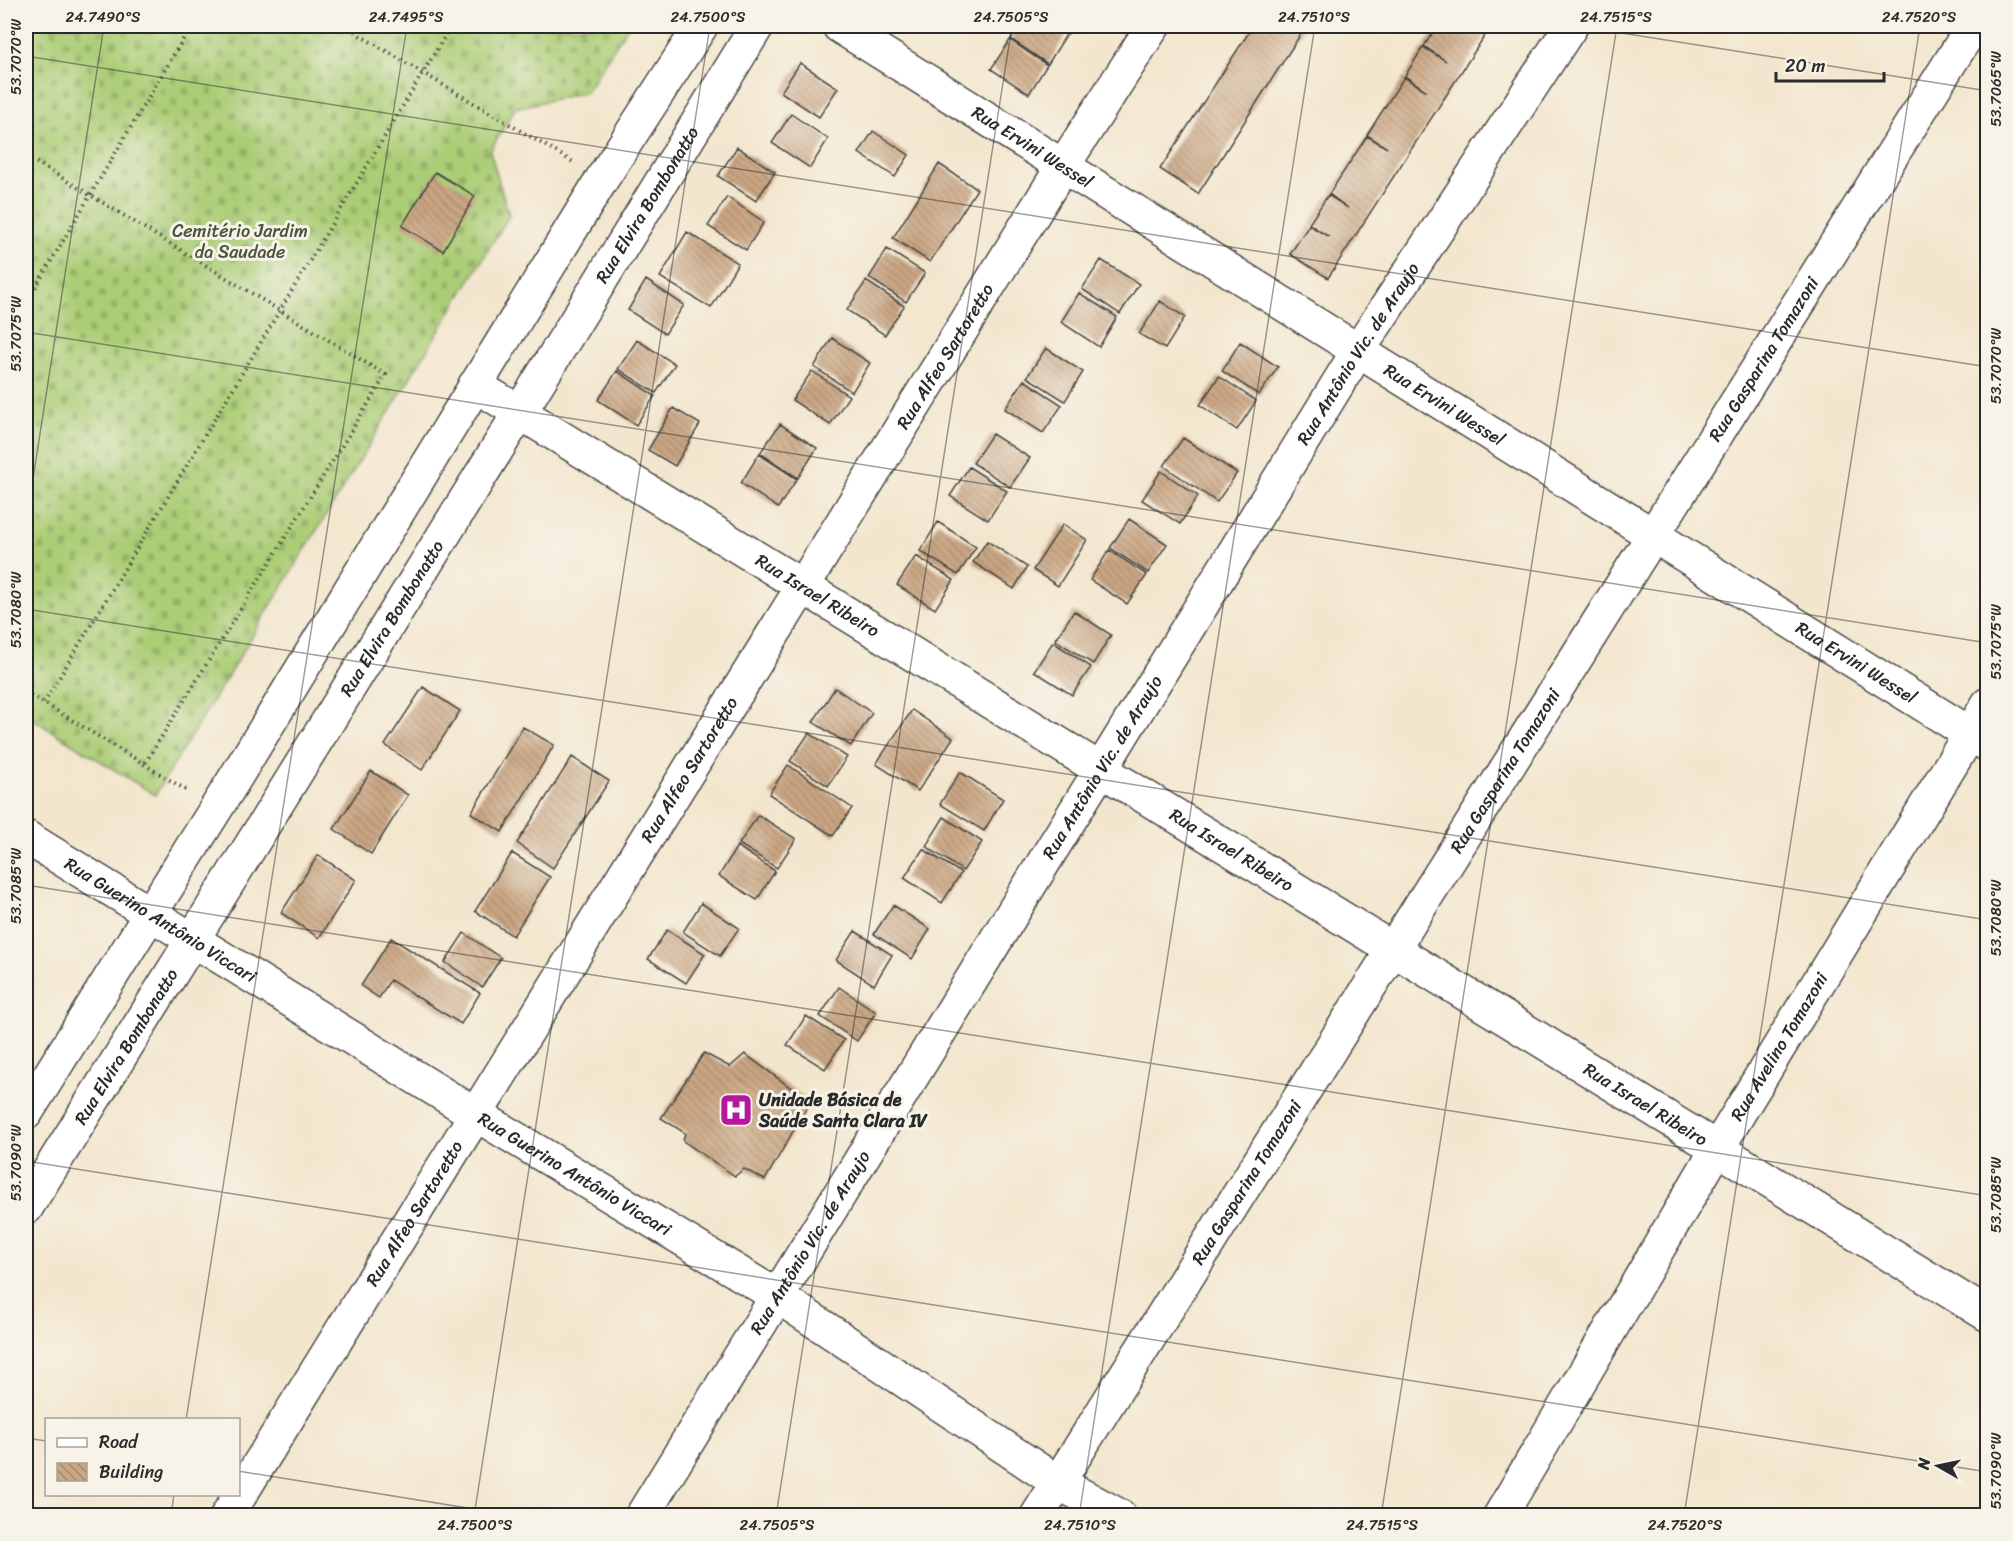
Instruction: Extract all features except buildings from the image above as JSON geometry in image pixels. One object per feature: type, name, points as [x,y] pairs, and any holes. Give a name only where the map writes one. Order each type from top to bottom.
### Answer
[{"type":"street","points":[[26,1113],[216,809],[602,179],[701,26]]},
{"type":"street","name":"Rua Elvira Bombonatto","points":[[26,1208],[757,26]]},
{"type":"street","name":"Rua Ervini Wessel","points":[[839,26],[1978,739]]},
{"type":"street","name":"Rua Alfeo Sartoretto","points":[[240,1494],[1063,166],[1153,26]]},
{"type":"street","name":"Rua Antônio Vic. de Araujo","points":[[642,1515],[1358,351],[1571,26]]},
{"type":"street","name":"Rua Gasparina Tomazoni","points":[[1036,1515],[1973,26]]},
{"type":"street","points":[[602,179],[646,207]]},
{"type":"street","name":"Rua Israel Ribeiro","points":[[475,385],[1988,1315]]},
{"type":"street","name":"Rua Avelino Tomazoni","points":[[1500,1515],[1717,1149],[1978,739],[1988,704]]},
{"type":"street","name":"Rua Guerino Antônio Viccari","points":[[26,837],[475,1114],[777,1296],[1057,1482],[1120,1515]]},
{"type":"street","name":"Rua Alfeo Sartoretto","points":[[227,1515],[239,1496]]},
{"type":"path","points":[[26,303],[190,26]]},
{"type":"path","points":[[344,26],[602,179]]},
{"type":"path","points":[[44,703],[451,26]]},
{"type":"path","points":[[26,156],[386,375],[144,765]]},
{"type":"path","points":[[26,692],[216,809]]},
{"type":"green space","name":"Cemitério Jardim da Saudade","points":[[26,26],[628,26],[586,92],[515,108],[490,151],[509,216],[155,795],[26,715]]},
{"type":"place","name":"Unidade Básica de Saúde Santa Clara IV","points":[[736,1110]]}]
